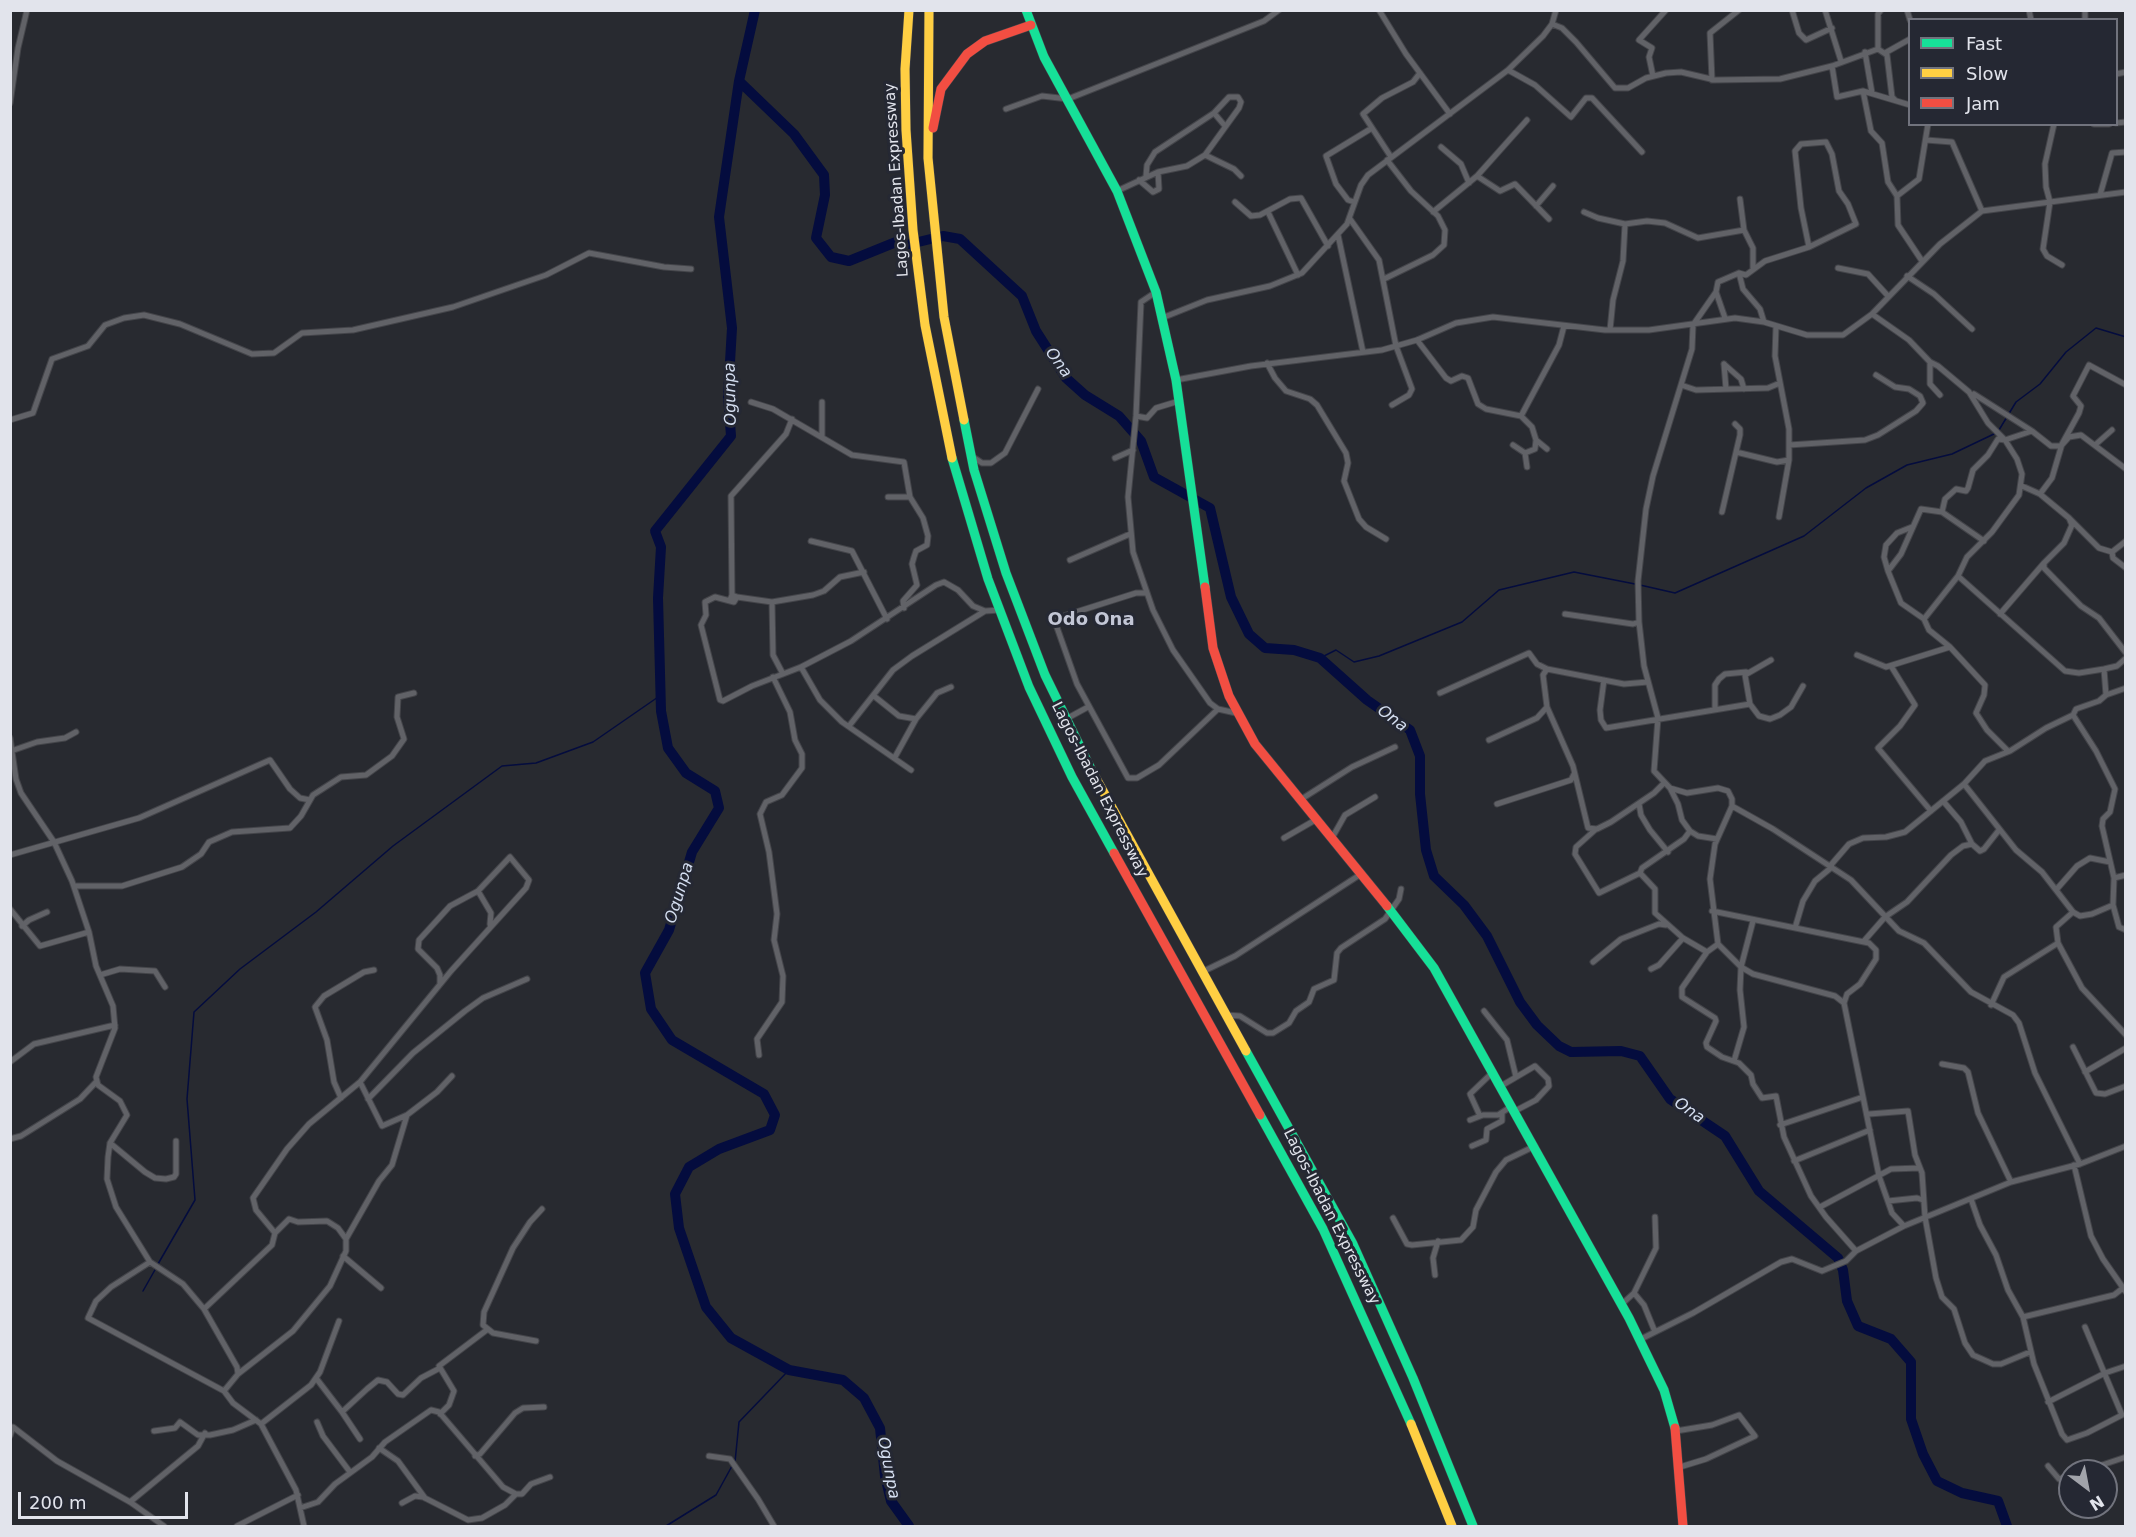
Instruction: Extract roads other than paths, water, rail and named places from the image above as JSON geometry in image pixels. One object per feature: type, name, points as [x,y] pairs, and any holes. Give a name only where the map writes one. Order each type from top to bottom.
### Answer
[{"type":"highway","points":[[903,10],[905,69]]},
{"type":"highway","name":"Lagos-Ibadan Expressway","points":[[909,10],[905,69],[913,230],[925,325],[950,449],[967,515],[1000,610],[1029,687],[1072,777],[1323,1229],[1396,1388],[1452,1527]]},
{"type":"highway","name":"Lagos-Ibadan Expressway","points":[[928,10],[927,126],[937,262],[949,347],[971,456],[1006,573],[1065,719],[1353,1244],[1417,1388],[1473,1527]]},
{"type":"highway","points":[[1026,10],[1044,57],[1117,191],[1156,292],[1176,380],[1213,648],[1221,677],[1236,713],[1255,744],[1392,911],[1434,968],[1622,1304],[1664,1390],[1676,1431],[1683,1527]]},
{"type":"highway","points":[[930,178],[934,116],[941,88],[967,54],[985,40],[1031,25]]},
{"type":"street","points":[[10,103],[18,48],[27,10]]},
{"type":"street","points":[[1006,109],[1042,96],[1068,99],[1264,21],[1279,10]]},
{"type":"street","points":[[1379,10],[1450,114]]},
{"type":"street","points":[[1162,318],[1207,300],[1270,286],[1298,275],[1328,246],[1350,219],[1354,202],[1368,175],[1508,70],[1552,24],[1556,10]]},
{"type":"street","points":[[1653,76],[1649,57],[1652,48],[1639,40],[1666,10]]},
{"type":"street","points":[[1712,80],[1710,33],[1739,10]]},
{"type":"street","points":[[1792,10],[1799,33],[1806,40],[1832,28]]},
{"type":"street","points":[[1825,10],[1841,61]]},
{"type":"street","points":[[1878,49],[1878,14],[1881,10]]},
{"type":"street","points":[[1552,24],[1562,28],[1576,42],[1611,87],[1628,88],[1653,76],[1681,72],[1712,80],[1780,79],[1832,66],[1865,52],[1878,49],[1885,52]]},
{"type":"street","points":[[1885,52],[1908,40]]},
{"type":"street","points":[[1865,52],[1872,93]]},
{"type":"street","points":[[1885,52],[1892,97],[1895,100]]},
{"type":"street","points":[[1832,66],[1837,97],[1863,91],[1907,103]]},
{"type":"street","points":[[1508,70],[1535,85],[1571,117],[1586,98],[1592,98],[1642,152]]},
{"type":"street","points":[[1384,279],[1433,255],[1444,245],[1444,230],[1433,212],[1411,191],[1389,159],[1364,113],[1382,98],[1413,82],[1420,73]]},
{"type":"street","points":[[1863,91],[1871,131],[1882,143],[1888,182],[1897,196],[1898,225],[1922,261]]},
{"type":"street","points":[[1117,191],[1146,176],[1187,166],[1205,155],[1239,108],[1241,102],[1238,97],[1229,98],[1214,113],[1155,152],[1147,165],[1146,176]]},
{"type":"street","points":[[1214,113],[1225,126]]},
{"type":"street","points":[[1433,212],[1477,176],[1527,120]]},
{"type":"street","points":[[1897,196],[1919,179],[1928,126]]},
{"type":"street","points":[[2054,126],[2045,164],[2046,187],[2050,202],[2043,249],[2048,256],[2062,265]]},
{"type":"street","points":[[1354,202],[1348,200],[1335,184],[1326,156],[1372,129]]},
{"type":"street","points":[[1926,140],[1953,142],[1982,211]]},
{"type":"street","points":[[1809,247],[1801,208],[1795,152],[1801,144],[1826,142],[1832,154],[1839,191],[1848,204],[1856,225],[1809,247],[1765,261],[1746,275],[1739,273],[1718,282],[1716,292],[1693,325],[1692,349],[1648,498],[1638,581],[1639,622],[1648,680],[1659,717],[1654,771],[1670,788],[1687,793],[1718,788],[1728,791],[1732,806],[1717,839],[1710,879],[1712,911],[1718,944],[1741,968],[1754,974],[1835,996],[1844,1003]]},
{"type":"street","points":[[1441,147],[1461,164],[1469,183]]},
{"type":"street","points":[[2100,195],[2112,153],[2126,152]]},
{"type":"street","points":[[1205,155],[1234,169],[1241,176]]},
{"type":"street","points":[[1139,180],[1146,189],[1153,192],[1158,189],[1158,172]]},
{"type":"street","points":[[1477,176],[1500,191],[1515,184],[1549,219]]},
{"type":"street","points":[[1536,206],[1553,186]]},
{"type":"street","points":[[1176,380],[1267,363],[1363,352],[1417,340],[1456,323],[1483,317],[1534,320],[1564,326],[1610,330],[1657,330],[1725,318],[1764,322],[1807,335],[1843,335],[1872,314],[1922,261],[1982,211],[2126,192]]},
{"type":"street","points":[[1234,202],[1251,216],[1268,212],[1290,199],[1301,198],[1328,246]]},
{"type":"street","points":[[1740,199],[1744,230],[1753,248],[1753,268]]},
{"type":"street","points":[[1268,212],[1298,275]]},
{"type":"street","points":[[1584,212],[1598,218],[1625,224],[1647,220],[1665,223],[1698,238],[1744,230]]},
{"type":"street","points":[[1350,219],[1378,260],[1384,279],[1396,345],[1412,393],[1392,405]]},
{"type":"street","points":[[1610,330],[1613,300],[1623,261],[1625,224]]},
{"type":"street","points":[[1338,235],[1363,352]]},
{"type":"street","points":[[10,420],[33,413],[52,359],[88,346],[105,325],[124,318],[144,315],[180,324],[252,354],[274,353],[302,333],[353,330],[453,307],[546,275],[589,253],[664,267],[691,269]]},
{"type":"street","points":[[1838,268],[1868,274],[1888,296]]},
{"type":"street","points":[[1739,273],[1743,289],[1760,309],[1764,322]]},
{"type":"street","points":[[1907,276],[1934,294],[1972,329]]},
{"type":"street","points":[[1156,292],[1141,302],[1136,416],[1128,497],[1130,534],[1146,593],[1173,650],[1210,703],[1218,709],[1236,713]]},
{"type":"street","points":[[1716,292],[1725,318]]},
{"type":"street","points":[[1872,314],[1909,340],[1930,362],[1970,392],[2032,431],[2051,446],[2062,444],[2069,437],[2081,435],[2126,469]]},
{"type":"street","points":[[1521,416],[1559,345],[1564,326]]},
{"type":"street","points":[[1776,326],[1775,356],[1788,420],[1789,445],[1789,459],[1779,517]]},
{"type":"street","points":[[1417,340],[1450,381],[1462,376],[1468,378],[1478,404],[1486,409],[1521,416],[1532,427],[1536,440],[1534,449],[1525,453]]},
{"type":"street","points":[[1930,362],[1930,384],[1940,395]]},
{"type":"street","points":[[1267,363],[1275,378],[1286,391],[1310,399],[1317,405],[1346,453],[1348,463],[1344,481],[1355,512],[1366,527],[1386,539]]},
{"type":"street","points":[[1726,389],[1724,364],[1741,379],[1744,389]]},
{"type":"street","points":[[2040,494],[2052,478],[2062,444],[2079,413],[2081,406],[2073,396],[2090,365],[2126,386]]},
{"type":"street","points":[[1789,445],[1865,440],[1878,435],[1916,411],[1923,403],[1920,396],[1909,389],[1895,387],[1876,375]]},
{"type":"street","points":[[1681,385],[1696,390],[1768,388],[1780,383]]},
{"type":"street","points":[[971,456],[982,463],[990,463],[1005,453],[1038,389]]},
{"type":"street","points":[[1924,619],[1958,576],[1967,557],[1984,541],[2022,486],[2022,474],[2017,459],[2005,440],[1988,423],[1970,392]]},
{"type":"street","points":[[1136,416],[1147,418],[1156,408],[1179,401]]},
{"type":"street","points":[[751,402],[773,409],[822,435],[852,455],[904,462],[910,497],[923,518],[928,536],[927,545],[916,551],[912,564],[917,585],[903,601],[904,608]]},
{"type":"street","points":[[822,402],[822,435]]},
{"type":"street","points":[[732,598],[730,579],[731,496],[786,434],[792,419]]},
{"type":"street","points":[[1722,512],[1740,429],[1735,424]]},
{"type":"street","points":[[2095,445],[2112,430]]},
{"type":"street","points":[[1942,512],[1945,499],[1956,489],[1966,491],[1973,470],[1988,455],[1992,445],[1998,439],[2005,440],[2032,431]]},
{"type":"street","points":[[1536,440],[1547,449]]},
{"type":"street","points":[[1513,445],[1525,453],[1527,467]]},
{"type":"street","points":[[1114,458],[1133,450]]},
{"type":"street","points":[[1736,452],[1777,462],[1789,459]]},
{"type":"street","points":[[2022,486],[2040,494],[2069,518],[2099,548],[2112,552]]},
{"type":"street","points":[[888,497],[910,497]]},
{"type":"street","points":[[1888,571],[1901,554],[1921,508],[1942,512],[1984,541]]},
{"type":"street","points":[[2000,614],[2064,543],[2072,525],[2069,518]]},
{"type":"street","points":[[1912,527],[1897,533],[1886,545],[1884,557],[1901,603],[1924,619],[1929,630],[1950,646],[1986,685],[1976,713],[1987,730],[2008,752]]},
{"type":"street","points":[[1070,560],[1130,534]]},
{"type":"street","points":[[811,541],[852,550],[887,619]]},
{"type":"street","points":[[2112,552],[2126,541]]},
{"type":"street","points":[[2112,552],[2113,558],[2126,568]]},
{"type":"street","points":[[2044,563],[2048,573],[2080,606],[2093,612],[2126,653]]},
{"type":"street","points":[[864,572],[840,577],[831,587],[813,595],[772,602],[715,597],[705,602],[706,615],[701,624],[720,700],[723,701],[773,677],[801,667],[887,619],[936,585],[944,582],[958,590],[973,606],[986,611],[1000,610]]},
{"type":"street","points":[[1958,576],[2061,668],[2079,673],[2104,669],[2125,660]]},
{"type":"street","points":[[1146,593],[1136,592],[1054,619],[1077,684],[1128,778],[1133,778],[1160,765],[1218,709]]},
{"type":"street","points":[[772,602],[772,655],[783,674]]},
{"type":"street","points":[[849,726],[893,670],[986,611]]},
{"type":"street","points":[[1565,614],[1633,624],[1639,622]]},
{"type":"street","points":[[1857,655],[1886,667],[1950,646]]},
{"type":"street","points":[[1440,693],[1529,653],[1537,664],[1547,669],[1604,681],[1637,683],[1648,680]]},
{"type":"street","points":[[1715,709],[1715,685],[1719,679],[1725,674],[1746,672],[1771,660]]},
{"type":"street","points":[[1891,666],[1915,705],[1900,726],[1878,748],[1931,811]]},
{"type":"street","points":[[801,667],[820,700],[849,726],[911,770]]},
{"type":"street","points":[[1547,669],[1543,675],[1547,707],[1574,773],[1584,806],[1585,822],[1588,828],[1596,829]]},
{"type":"street","points":[[2104,669],[2106,695]]},
{"type":"street","points":[[1746,672],[1750,704],[1763,718],[1770,719],[1791,707],[1803,686]]},
{"type":"street","points":[[759,1055],[757,1039],[782,1002],[783,976],[774,940],[777,914],[760,814],[766,802],[783,795],[802,768],[802,754],[795,740],[790,712],[773,677]]},
{"type":"street","points":[[1604,681],[1600,710],[1601,720],[1606,728],[1659,717],[1750,704]]},
{"type":"street","points":[[1637,683],[1651,690]]},
{"type":"street","points":[[895,757],[916,719],[938,693],[951,687]]},
{"type":"street","points":[[1795,928],[1803,901],[1815,881],[1849,844],[1863,838],[1886,837],[1905,832],[1964,784],[1985,761],[2008,752],[2073,715],[2076,709],[2098,701],[2106,695],[2124,691]]},
{"type":"street","points":[[74,886],[122,886],[182,867],[201,854],[209,842],[232,832],[290,828],[313,795],[333,782],[353,775],[366,775],[392,756],[404,739],[398,717],[398,698],[414,693]]},
{"type":"street","points":[[874,696],[900,716],[916,719]]},
{"type":"street","points":[[1065,719],[1088,707]]},
{"type":"street","points":[[1489,740],[1537,718],[1547,707]]},
{"type":"street","points":[[2073,715],[2096,751],[2115,789],[2110,812],[2103,819],[2102,826],[2114,878],[2113,905],[2119,927],[2126,930]]},
{"type":"street","points":[[13,755],[37,742],[65,738],[76,732]]},
{"type":"street","points":[[10,738],[16,778],[21,793],[54,842],[74,886],[100,975],[113,1006],[115,1025],[97,1081],[80,1099],[21,1136],[10,1139]]},
{"type":"street","points":[[1300,800],[1352,767],[1395,747]]},
{"type":"street","points":[[10,855],[139,818],[270,759],[290,789],[300,798],[310,800]]},
{"type":"street","points":[[1497,804],[1571,780],[1574,773]]},
{"type":"street","points":[[1664,783],[1639,804],[1596,829],[1576,847],[1575,854],[1599,893],[1640,873],[1642,868],[1668,852],[1690,831]]},
{"type":"street","points":[[1964,784],[2016,850],[2043,872],[2073,912],[2080,916],[2092,914],[2113,905]]},
{"type":"street","points":[[1670,788],[1678,804],[1682,820],[1690,831],[1698,836],[1717,839]]},
{"type":"street","points":[[1332,839],[1345,814],[1375,797]]},
{"type":"street","points":[[1943,801],[1961,822],[1972,844],[1980,851],[1999,830]]},
{"type":"street","points":[[1639,804],[1641,815],[1650,830],[1668,852]]},
{"type":"street","points":[[1732,806],[1851,880],[1899,931],[1924,943],[1971,992],[2013,1015],[2019,1023],[2035,1073],[2077,1164],[2091,1236],[2124,1290],[2114,1295],[2023,1317]]},
{"type":"street","points":[[1284,838],[1317,819]]},
{"type":"street","points":[[1864,941],[1885,917],[1907,902],[1951,855],[1964,846],[1972,844]]},
{"type":"street","points":[[275,1233],[256,1210],[253,1198],[287,1149],[309,1124],[360,1082],[440,984],[521,894],[529,880],[510,857],[477,891],[450,906],[417,945],[440,975],[440,984]]},
{"type":"street","points":[[2056,890],[2077,866],[2090,858],[2110,862]]},
{"type":"street","points":[[1640,873],[1655,889],[1657,898],[1655,913],[1683,938],[1707,952]]},
{"type":"street","points":[[1202,972],[1235,956],[1362,874]]},
{"type":"street","points":[[2114,878],[2126,875]]},
{"type":"street","points":[[1226,1015],[1240,1016],[1267,1034],[1273,1033],[1293,1020],[1296,1011],[1309,1002],[1314,988],[1334,980],[1337,952],[1378,925],[1392,911],[1401,889]]},
{"type":"street","points":[[477,891],[490,913],[490,926]]},
{"type":"street","points":[[10,909],[40,946],[89,932]]},
{"type":"street","points":[[1712,911],[1753,921],[1864,941],[1876,950],[1876,959],[1860,984],[1847,994],[1844,1003],[1854,1041],[1863,1097],[1869,1114],[1879,1176],[1892,1213],[1904,1226]]},
{"type":"street","points":[[22,926],[47,912]]},
{"type":"street","points":[[2073,912],[2056,927],[2058,944],[2082,988],[2126,1035]]},
{"type":"street","points":[[1734,1061],[1744,1027],[1740,990],[1741,968],[1753,921]]},
{"type":"street","points":[[1593,962],[1622,939],[1659,924],[1666,925]]},
{"type":"street","points":[[1651,969],[1659,965],[1683,938]]},
{"type":"street","points":[[1718,944],[1707,952],[1681,993],[1715,1018],[1707,1047],[1739,1063],[1751,1075],[1753,1084],[1762,1098],[1776,1096],[1780,1125],[1811,1196],[1856,1251]]},
{"type":"street","points":[[1991,1005],[2004,977],[2058,944]]},
{"type":"street","points":[[100,975],[120,969],[155,971],[165,987]]},
{"type":"street","points":[[341,1098],[334,1082],[327,1040],[315,1007],[324,996],[364,972],[374,970]]},
{"type":"street","points":[[368,1099],[413,1053],[465,1011],[483,998],[527,979]]},
{"type":"street","points":[[1484,1011],[1507,1040],[1516,1077]]},
{"type":"street","points":[[10,1062],[34,1044],[115,1025]]},
{"type":"street","points":[[2073,1047],[2096,1093],[2105,1094],[2126,1086]]},
{"type":"street","points":[[2085,1072],[2126,1048]]},
{"type":"street","points":[[1942,1064],[1964,1068],[1968,1072],[1978,1113],[2011,1182]]},
{"type":"street","points":[[1470,1120],[1502,1113],[1536,1100],[1549,1086],[1548,1079],[1535,1066],[1501,1086]]},
{"type":"street","points":[[1480,1116],[1470,1094],[1493,1072]]},
{"type":"street","points":[[360,1082],[382,1126],[407,1115],[452,1077]]},
{"type":"street","points":[[97,1081],[101,1089],[120,1101],[126,1108],[127,1115],[110,1143],[107,1179],[114,1199],[134,1239],[150,1262],[183,1284],[204,1309],[223,1347],[232,1358],[238,1374]]},
{"type":"street","points":[[1780,1125],[1863,1097]]},
{"type":"street","points":[[1869,1114],[1908,1112],[1920,1168],[1925,1217],[1942,1297],[1954,1309],[1965,1343],[1973,1355],[1993,1364],[2001,1364],[2030,1352]]},
{"type":"street","points":[[1472,1146],[1486,1140],[1487,1129],[1502,1121],[1502,1113]]},
{"type":"street","points":[[224,1391],[238,1374],[293,1331],[330,1286],[343,1256],[346,1239],[379,1181],[392,1164],[407,1115]]},
{"type":"street","points":[[1794,1161],[1870,1130]]},
{"type":"street","points":[[110,1143],[145,1172],[155,1178],[166,1179],[174,1178],[176,1174],[176,1141]]},
{"type":"street","points":[[1393,1218],[1407,1244],[1461,1240],[1473,1227],[1476,1210],[1496,1172],[1506,1160],[1535,1146]]},
{"type":"street","points":[[1641,1339],[1781,1262],[1792,1259],[1822,1271],[1846,1261],[1856,1251],[1925,1217],[2011,1182],[2077,1164],[2126,1146]]},
{"type":"street","points":[[1820,1207],[1891,1169],[1920,1168]]},
{"type":"street","points":[[1888,1201],[1917,1198],[1923,1200]]},
{"type":"street","points":[[1971,1199],[1980,1225],[1996,1255],[2008,1290],[2023,1317],[2030,1352],[2048,1402],[2067,1440],[2122,1415],[2085,1328]]},
{"type":"street","points":[[536,1341],[493,1333],[483,1325],[484,1312],[502,1271],[530,1222],[542,1209]]},
{"type":"street","points":[[1622,1304],[1634,1293],[1656,1248],[1655,1217]]},
{"type":"street","points":[[204,1309],[272,1245],[275,1233],[289,1219],[327,1221],[338,1228],[346,1239]]},
{"type":"street","points":[[1435,1275],[1433,1258],[1438,1241]]},
{"type":"street","points":[[343,1256],[381,1288]]},
{"type":"street","points":[[150,1262],[111,1287],[96,1301],[88,1318],[224,1391],[233,1403],[259,1422],[297,1495],[304,1527]]},
{"type":"street","points":[[1634,1293],[1644,1305],[1655,1332]]},
{"type":"street","points":[[154,1431],[175,1428],[180,1422],[198,1435],[233,1430],[259,1422],[305,1391],[316,1378],[339,1322]]},
{"type":"street","points":[[342,1412],[378,1380],[387,1382],[398,1394],[403,1395],[421,1378],[440,1368],[471,1340],[488,1329]]},
{"type":"street","points":[[2048,1402],[2105,1373],[2126,1366]]},
{"type":"street","points":[[440,1368],[454,1391],[449,1405],[440,1414]]},
{"type":"street","points":[[316,1378],[360,1439]]},
{"type":"street","points":[[475,1456],[480,1454],[515,1413],[523,1408],[544,1407]]},
{"type":"street","points":[[300,1508],[318,1502],[350,1472],[372,1457],[379,1448],[425,1412],[431,1410],[440,1414],[503,1487],[516,1494],[522,1494],[541,1479],[550,1477]]},
{"type":"street","points":[[1676,1431],[1712,1425],[1739,1415],[1745,1419],[1755,1436],[1706,1459],[1680,1467]]},
{"type":"street","points":[[317,1422],[323,1436],[350,1472]]},
{"type":"street","points":[[10,1436],[12,1425],[57,1461],[130,1502],[164,1527]]},
{"type":"street","points":[[130,1502],[198,1446],[205,1433]]},
{"type":"street","points":[[379,1448],[398,1461],[425,1498]]},
{"type":"street","points":[[709,1456],[730,1460],[758,1499],[774,1527]]},
{"type":"street","points":[[2048,1466],[2058,1477]]},
{"type":"street","points":[[402,1503],[415,1496],[425,1498],[468,1520],[482,1518],[505,1505],[516,1494]]},
{"type":"street","points":[[237,1527],[297,1495]]},
{"type":"street","points":[[468,1520],[471,1527]]},
{"type":"waterway","name":"Ogunpa","points":[[755,10],[739,81],[719,217],[732,328],[728,396],[731,436],[655,531],[661,547],[658,598],[661,711],[668,748],[686,773],[715,791],[719,808],[692,852],[669,930],[645,973],[651,1009],[672,1040],[764,1094],[775,1115],[770,1130],[719,1149],[689,1167],[675,1194],[679,1228],[706,1307],[731,1338],[789,1370],[843,1380],[864,1398],[880,1428],[885,1476],[891,1501],[909,1526]]},
{"type":"waterway","name":"Ona","points":[[739,81],[794,134],[824,175],[825,195],[816,238],[831,257],[849,261],[896,242],[906,245],[943,236],[960,239],[1022,296],[1036,331],[1066,378],[1085,395],[1119,416],[1141,441],[1154,477],[1210,508],[1231,597],[1249,634],[1265,648],[1294,650],[1320,658],[1367,700],[1410,730],[1420,756],[1420,794],[1426,850],[1434,876],[1464,905],[1487,936],[1520,1002],[1537,1025],[1559,1046],[1571,1052],[1621,1051],[1640,1056],[1670,1099],[1725,1136],[1759,1191],[1838,1258],[1843,1270],[1847,1301],[1858,1326],[1891,1339],[1911,1362],[1911,1419],[1923,1454],[1937,1481],[1962,1493],[1998,1501],[2007,1526]]},
{"type":"waterway","points":[[1999,430],[2016,402],[2040,384],[2066,352],[2096,328],[2126,337]]},
{"type":"waterway","points":[[1640,585],[1675,593],[1804,536],[1866,488],[1907,465],[1952,454],[1996,433]]},
{"type":"waterway","points":[[1320,658],[1336,650],[1354,662],[1379,656],[1462,622],[1499,590],[1574,572],[1635,584]]},
{"type":"waterway","points":[[158,1264],[195,1200],[187,1099],[194,1012],[240,969],[316,912],[393,846],[502,766],[536,763],[593,742],[661,695]]},
{"type":"waterway","points":[[143,1291],[156,1268]]},
{"type":"waterway","points":[[735,1462],[739,1422],[789,1370]]},
{"type":"waterway","points":[[666,1526],[716,1495],[732,1466]]},
{"type":"district","name":"Odo Ona","points":[[1091,620]]}]
